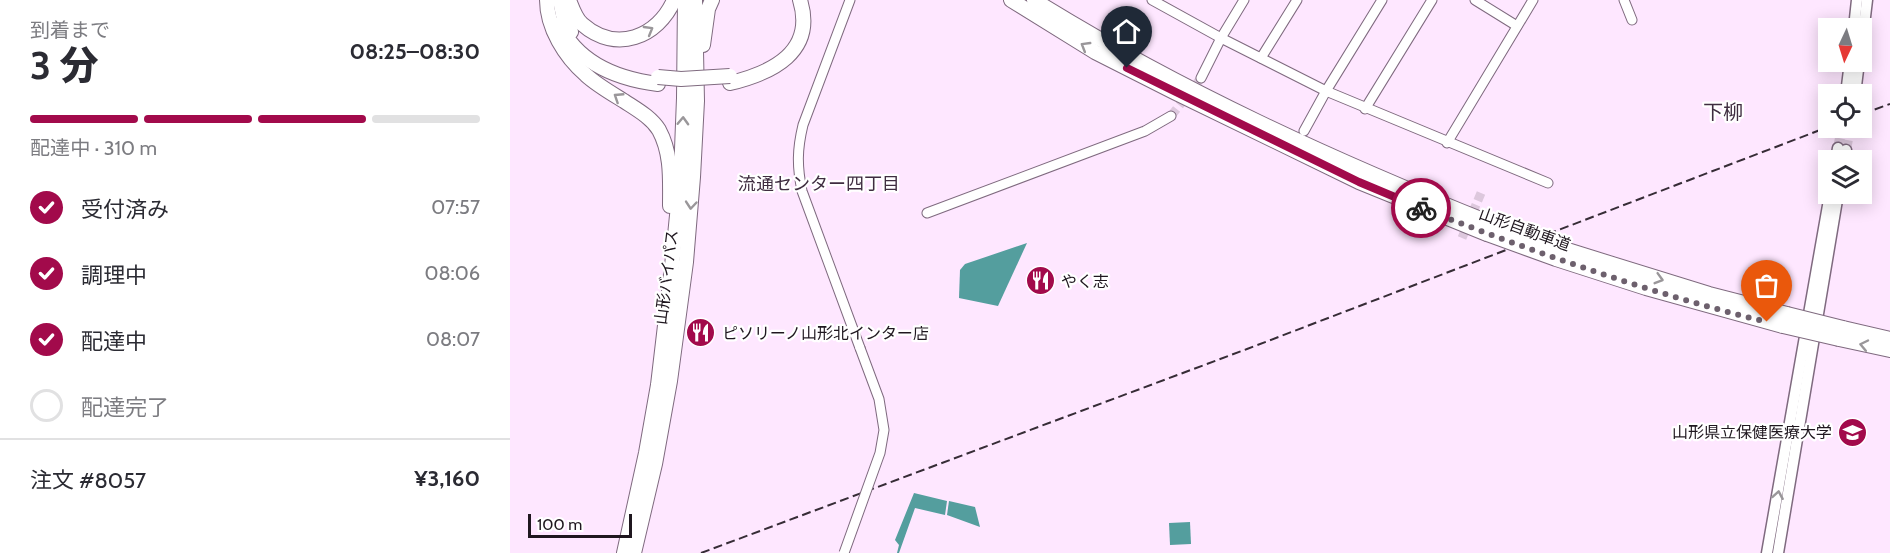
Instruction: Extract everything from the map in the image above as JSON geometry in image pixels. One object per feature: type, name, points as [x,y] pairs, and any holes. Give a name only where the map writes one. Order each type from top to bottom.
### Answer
[{"type":"highway","points":[[547,0],[549,20],[568,56],[586,76],[643,113],[657,128],[668,149],[669,227],[659,342],[658,385]]},
{"type":"highway","points":[[552,0],[562,31],[582,54],[594,64],[632,81],[730,79],[759,75],[773,69],[792,53],[799,42],[804,15],[801,0]]},
{"type":"highway","points":[[560,0],[563,15],[574,37],[597,58],[621,70],[658,81]]},
{"type":"highway","points":[[569,0],[580,23],[594,33],[615,39],[630,39],[654,29],[669,12],[674,0]]},
{"type":"highway","name":"山形バイパス","points":[[634,553],[651,459],[681,175],[685,0]]},
{"type":"highway","name":"山形バイパス","points":[[624,553],[670,381],[684,273],[697,101],[695,0]]},
{"type":"highway","points":[[693,177],[701,136],[703,40],[708,9],[712,0]]},
{"type":"highway","points":[[730,79],[774,60],[785,48],[795,25],[792,0]]},
{"type":"highway","name":"山形自動車道","points":[[1011,0],[1095,52],[1359,182],[1560,254],[1646,288],[1841,334],[1890,350]]},
{"type":"highway","name":"山形自動車道","points":[[1034,0],[1109,45],[1180,83],[1362,171],[1490,229]]},
{"type":"highway","name":"山形自動車道","points":[[1841,334],[1890,339]]},
{"type":"highway","points":[[616,553],[630,493],[651,459]]},
{"type":"highway","points":[[642,553],[651,459]]},
{"type":"main road","points":[[1855,18],[1857,0]]},
{"type":"main road","points":[[1865,18],[1867,0]]},
{"type":"main road","points":[[1767,553],[1828,204]]},
{"type":"main road","points":[[1778,553],[1836,204]]},
{"type":"street","points":[[844,553],[880,453],[884,430],[879,399],[802,191],[797,165],[798,143],[803,125],[850,0]]},
{"type":"street","points":[[1154,0],[1221,38],[1326,91],[1548,183]]},
{"type":"street","points":[[1200,78],[1244,0]]},
{"type":"street","points":[[1261,58],[1297,0]]},
{"type":"street","points":[[1304,130],[1382,0]]},
{"type":"street","points":[[1365,109],[1432,0]]},
{"type":"street","points":[[1475,0],[1517,26]]},
{"type":"street","points":[[1447,143],[1533,0]]},
{"type":"street","points":[[1624,0],[1632,20]]},
{"type":"street","points":[[927,213],[1145,131],[1171,116]]},
{"type":"shaded area","points":[[1027,243],[998,306],[959,298],[960,270],[965,264]]},
{"type":"shaded area","points":[[914,493],[947,501],[945,515],[915,508],[899,553],[897,553],[899,545],[895,540]]},
{"type":"shaded area","points":[[949,501],[975,507],[980,527],[947,515]]},
{"type":"shaded area","points":[[1190,522],[1191,544],[1170,545],[1169,523]]},
{"type":"tunnel","points":[[1171,116],[1201,78]]},
{"type":"tunnel","points":[[1838,148],[1840,138]]},
{"type":"tunnel","points":[[1846,150],[1848,138]]},
{"type":"tunnel","points":[[1462,238],[1481,193]]},
{"type":"railway","points":[[1872,110],[1890,104]]},
{"type":"railway","points":[[701,553],[1247,349],[1818,131]]},
{"type":"way so far","points":[[1421,208],[1556,259],[1646,288],[1767,322]]},
{"type":"place","name":"やく志","points":[[1040,281]]},
{"type":"place","name":"ピソリーノ山形北インター店","points":[[701,333]]},
{"type":"place","name":"山形県立保健医療大学","points":[[1853,432]]},
{"type":"district","name":"下柳","points":[[1723,112]]},
{"type":"district","name":"流通センター四丁目","points":[[819,184]]},
{"type":"route","points":[[1127,68],[1359,182],[1421,208]]}]
